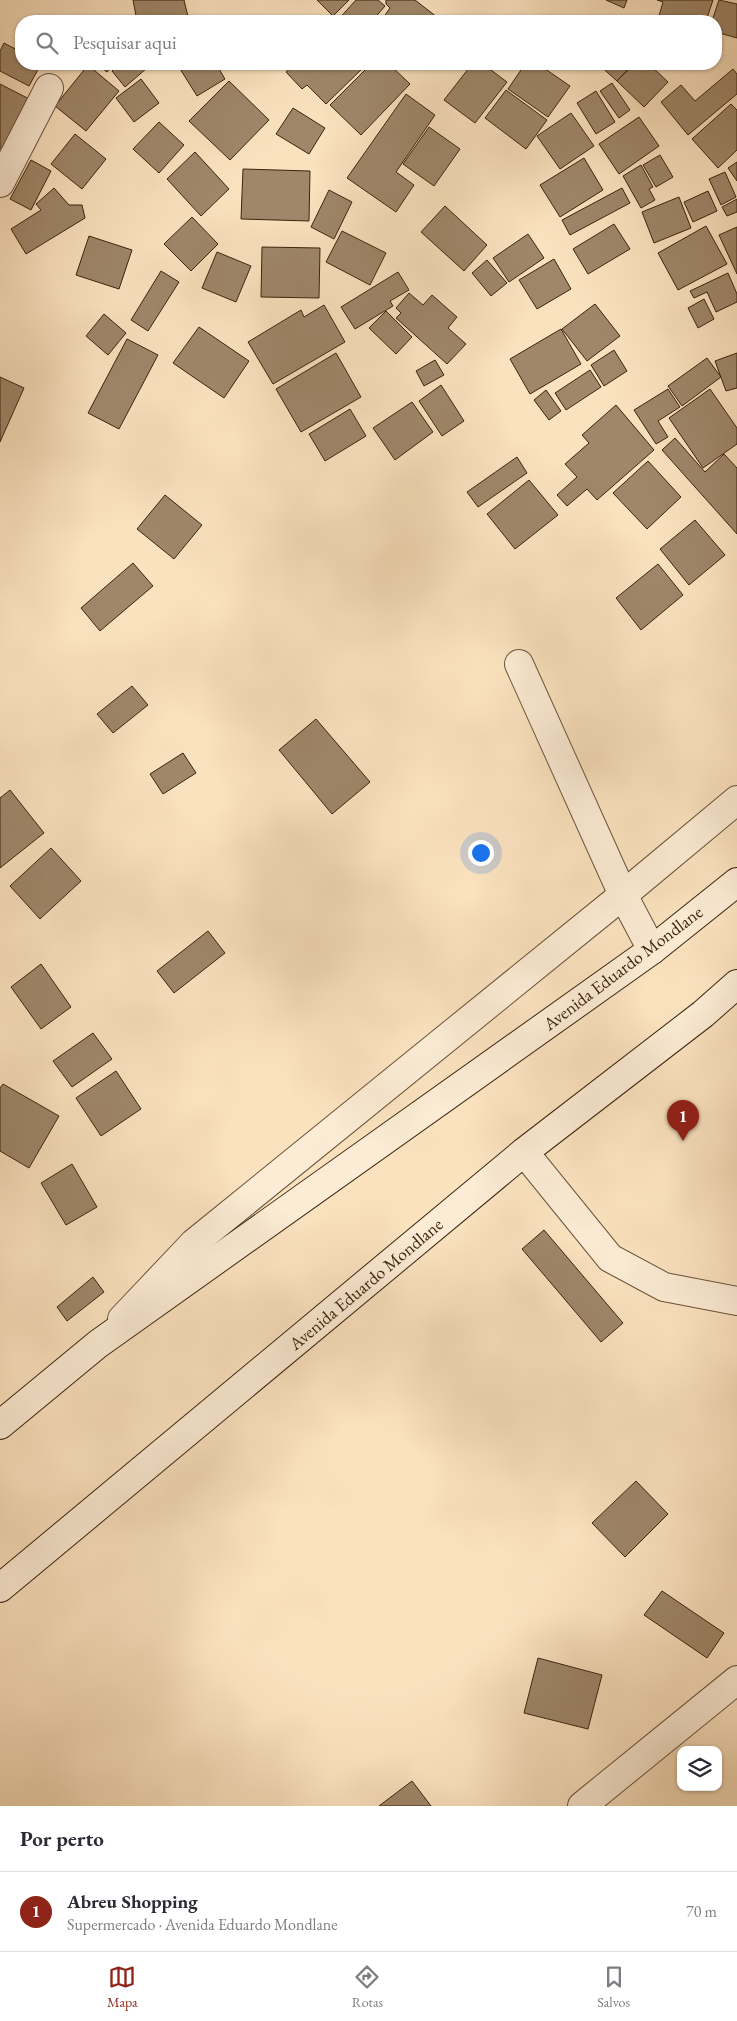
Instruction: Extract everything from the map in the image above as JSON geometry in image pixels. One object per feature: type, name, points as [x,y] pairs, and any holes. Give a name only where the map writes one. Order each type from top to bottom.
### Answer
[{"type":"main road","points":[[0,183],[49,88]]},
{"type":"main road","points":[[519,664],[623,895],[652,950]]},
{"type":"main road","points":[[98,1344],[194,1243],[623,895],[737,800]]},
{"type":"main road","name":"Avenida Eduardo Mondlane","points":[[0,1425],[98,1344],[652,950],[737,882]]},
{"type":"main road","name":"Avenida Eduardo Mondlane","points":[[0,1588],[524,1152],[703,1014],[737,984]]},
{"type":"main road","points":[[524,1152],[610,1258],[664,1287],[737,1301]]},
{"type":"main road","points":[[582,1806],[737,1680]]},
{"type":"building","points":[[133,0],[184,0],[188,15],[136,15]]},
{"type":"building","points":[[317,0],[349,0],[334,15]]},
{"type":"building","points":[[356,0],[378,0],[385,6],[377,15],[342,15]]},
{"type":"building","points":[[386,0],[415,0],[434,15],[385,15],[390,8],[386,4]]},
{"type":"building","points":[[606,0],[627,0],[624,8]]},
{"type":"building","points":[[657,0],[713,0],[708,15],[659,15],[663,2]]},
{"type":"building","points":[[719,0],[737,4],[737,38],[722,34],[722,15],[714,15]]},
{"type":"building","points":[[4,43],[15,49],[15,70],[38,70],[29,86],[0,71],[0,51]]},
{"type":"building","points":[[733,69],[737,74],[737,94],[688,135],[661,102],[681,85],[695,101]]},
{"type":"building","points":[[84,70],[94,70],[119,91],[86,131],[55,106]]},
{"type":"building","points":[[113,70],[145,70],[125,87],[112,71]]},
{"type":"building","points":[[181,70],[220,70],[225,79],[197,96]]},
{"type":"building","points":[[288,70],[361,70],[326,104],[307,85],[302,89],[286,72]]},
{"type":"building","points":[[365,70],[395,70],[410,84],[361,135],[330,105]]},
{"type":"building","points":[[467,70],[491,70],[507,82],[475,123],[444,100]]},
{"type":"building","points":[[521,70],[547,70],[570,86],[548,117],[508,89]]},
{"type":"building","points":[[605,70],[627,70],[617,81]]},
{"type":"building","points":[[628,70],[655,70],[668,82],[644,107],[617,81]]},
{"type":"building","points":[[141,79],[159,103],[134,122],[116,98]]},
{"type":"building","points":[[229,81],[269,120],[230,160],[189,121]]},
{"type":"building","points":[[612,83],[630,110],[619,118],[600,91]]},
{"type":"building","points":[[0,84],[37,103],[11,153],[0,148]]},
{"type":"building","points":[[506,90],[547,120],[526,149],[485,118]]},
{"type":"building","points":[[596,91],[615,122],[596,134],[577,103]]},
{"type":"building","points":[[406,94],[435,115],[396,172],[414,185],[396,212],[347,178]]},
{"type":"building","points":[[731,104],[737,110],[737,150],[718,168],[692,139]]},
{"type":"building","points":[[293,108],[325,128],[309,154],[276,134]]},
{"type":"building","points":[[571,113],[594,146],[560,169],[537,136]]},
{"type":"building","points":[[639,117],[659,146],[619,174],[599,144]]},
{"type":"building","points":[[159,122],[184,145],[159,173],[133,149]]},
{"type":"building","points":[[429,127],[460,149],[434,186],[403,164]]},
{"type":"building","points":[[75,134],[106,159],[82,189],[51,164]]},
{"type":"building","points":[[195,152],[229,189],[201,216],[167,179]]},
{"type":"building","points":[[660,155],[673,177],[656,187],[643,165]]},
{"type":"building","points":[[584,158],[603,190],[560,217],[540,185]]},
{"type":"building","points":[[31,160],[51,171],[31,210],[10,199]]},
{"type":"building","points":[[737,162],[737,181],[728,168]]},
{"type":"building","points":[[641,165],[653,187],[649,189],[655,200],[641,208],[623,176]]},
{"type":"building","points":[[243,169],[310,171],[309,221],[241,219]]},
{"type":"building","points":[[725,172],[736,197],[721,205],[709,179]]},
{"type":"building","points":[[54,188],[69,205],[82,205],[85,218],[26,254],[11,229],[41,210],[36,204]]},
{"type":"building","points":[[622,188],[630,203],[570,235],[562,220]]},
{"type":"building","points":[[329,190],[352,202],[334,239],[311,227]]},
{"type":"building","points":[[708,191],[717,211],[693,222],[684,202]]},
{"type":"building","points":[[679,197],[691,228],[654,243],[642,212]]},
{"type":"building","points":[[737,199],[737,212],[727,216],[722,207]]},
{"type":"building","points":[[445,206],[487,245],[464,271],[421,232]]},
{"type":"building","points":[[192,217],[218,244],[191,271],[164,244]]},
{"type":"building","points":[[614,224],[630,249],[588,274],[573,249]]},
{"type":"building","points":[[706,226],[727,264],[678,290],[658,253]]},
{"type":"building","points":[[737,227],[737,274],[719,235]]},
{"type":"building","points":[[342,231],[386,253],[370,285],[326,262]]},
{"type":"building","points":[[528,234],[544,258],[509,282],[493,258]]},
{"type":"building","points":[[89,236],[132,250],[119,289],[76,275]]},
{"type":"building","points":[[262,247],[320,248],[319,298],[261,297]]},
{"type":"building","points":[[217,252],[251,266],[236,302],[202,288]]},
{"type":"building","points":[[554,259],[571,289],[537,309],[519,280]]},
{"type":"building","points":[[487,260],[507,283],[491,296],[472,273]]},
{"type":"building","points":[[161,271],[179,282],[148,331],[131,320]]},
{"type":"building","points":[[398,272],[409,290],[390,301],[393,306],[355,329],[341,307]]},
{"type":"building","points":[[728,273],[737,294],[737,302],[716,312],[707,292],[694,298],[690,291]]},
{"type":"building","points":[[409,293],[423,305],[432,295],[457,317],[448,328],[466,344],[447,364],[396,318],[401,313],[396,308]]},
{"type":"building","points":[[704,299],[714,319],[698,328],[688,308]]},
{"type":"building","points":[[595,304],[620,336],[587,361],[562,329]]},
{"type":"building","points":[[324,305],[345,342],[273,384],[248,342],[301,310],[304,317]]},
{"type":"building","points":[[386,311],[412,337],[396,354],[369,328]]},
{"type":"building","points":[[104,314],[126,333],[108,355],[86,336]]},
{"type":"building","points":[[199,327],[249,361],[224,398],[173,363]]},
{"type":"building","points":[[561,329],[581,364],[530,394],[510,359]]},
{"type":"building","points":[[127,339],[158,355],[119,429],[88,413]]},
{"type":"building","points":[[614,350],[627,371],[604,386],[591,365]]},
{"type":"building","points":[[336,353],[361,397],[301,432],[276,389]]},
{"type":"building","points":[[737,353],[737,388],[726,391],[715,361]]},
{"type":"building","points":[[707,358],[721,377],[682,406],[668,386]]},
{"type":"building","points":[[435,360],[444,375],[424,386],[416,371]]},
{"type":"building","points":[[590,370],[601,387],[566,410],[555,393]]},
{"type":"building","points":[[0,377],[24,388],[0,442]]},
{"type":"building","points":[[441,385],[464,421],[442,436],[419,401]]},
{"type":"building","points":[[668,389],[680,407],[658,421],[668,437],[656,444],[634,410]]},
{"type":"building","points":[[710,389],[737,428],[737,444],[703,468],[669,418]]},
{"type":"building","points":[[546,390],[561,411],[549,420],[534,400]]},
{"type":"building","points":[[412,402],[433,432],[395,460],[373,428]]},
{"type":"building","points":[[616,405],[654,450],[597,500],[587,489],[567,506],[557,495],[577,477],[565,464],[589,443],[582,435]]},
{"type":"building","points":[[350,409],[366,436],[325,461],[309,434]]},
{"type":"building","points":[[675,438],[705,472],[724,454],[737,468],[737,534],[662,450]]},
{"type":"building","points":[[517,457],[527,473],[478,507],[467,492]]},
{"type":"building","points":[[648,461],[681,497],[647,529],[613,493]]},
{"type":"building","points":[[529,480],[558,515],[515,549],[487,514]]},
{"type":"building","points":[[165,495],[202,525],[174,559],[137,529]]},
{"type":"building","points":[[695,520],[725,555],[689,585],[660,549]]},
{"type":"building","points":[[133,563],[153,586],[100,631],[81,608]]},
{"type":"building","points":[[658,564],[683,595],[641,630],[616,598]]},
{"type":"building","points":[[132,686],[148,705],[113,733],[97,714]]},
{"type":"building","points":[[316,719],[370,782],[332,814],[279,750]]},
{"type":"building","points":[[183,753],[196,773],[163,794],[150,774]]},
{"type":"building","points":[[10,790],[44,833],[0,868],[0,798]]},
{"type":"building","points":[[51,848],[81,881],[40,919],[10,886]]},
{"type":"building","points":[[208,931],[225,953],[174,993],[157,971]]},
{"type":"building","points":[[41,964],[71,1007],[41,1029],[11,987]]},
{"type":"building","points":[[93,1033],[112,1059],[72,1087],[53,1061]]},
{"type":"building","points":[[116,1071],[141,1109],[101,1136],[76,1098]]},
{"type":"building","points":[[3,1084],[59,1116],[29,1168],[0,1151],[0,1088]]},
{"type":"building","points":[[72,1164],[97,1207],[66,1225],[41,1183]]},
{"type":"building","points":[[544,1230],[623,1323],[601,1342],[522,1249]]},
{"type":"building","points":[[93,1277],[104,1292],[67,1321],[57,1307]]},
{"type":"building","points":[[636,1481],[668,1514],[625,1557],[592,1523]]},
{"type":"building","points":[[662,1591],[724,1633],[707,1658],[644,1615]]},
{"type":"building","points":[[538,1658],[602,1675],[588,1729],[524,1713]]},
{"type":"building","points":[[412,1781],[431,1806],[379,1806]]},
{"type":"place","name":"Abreu Shopping","points":[[683,1141]]}]
